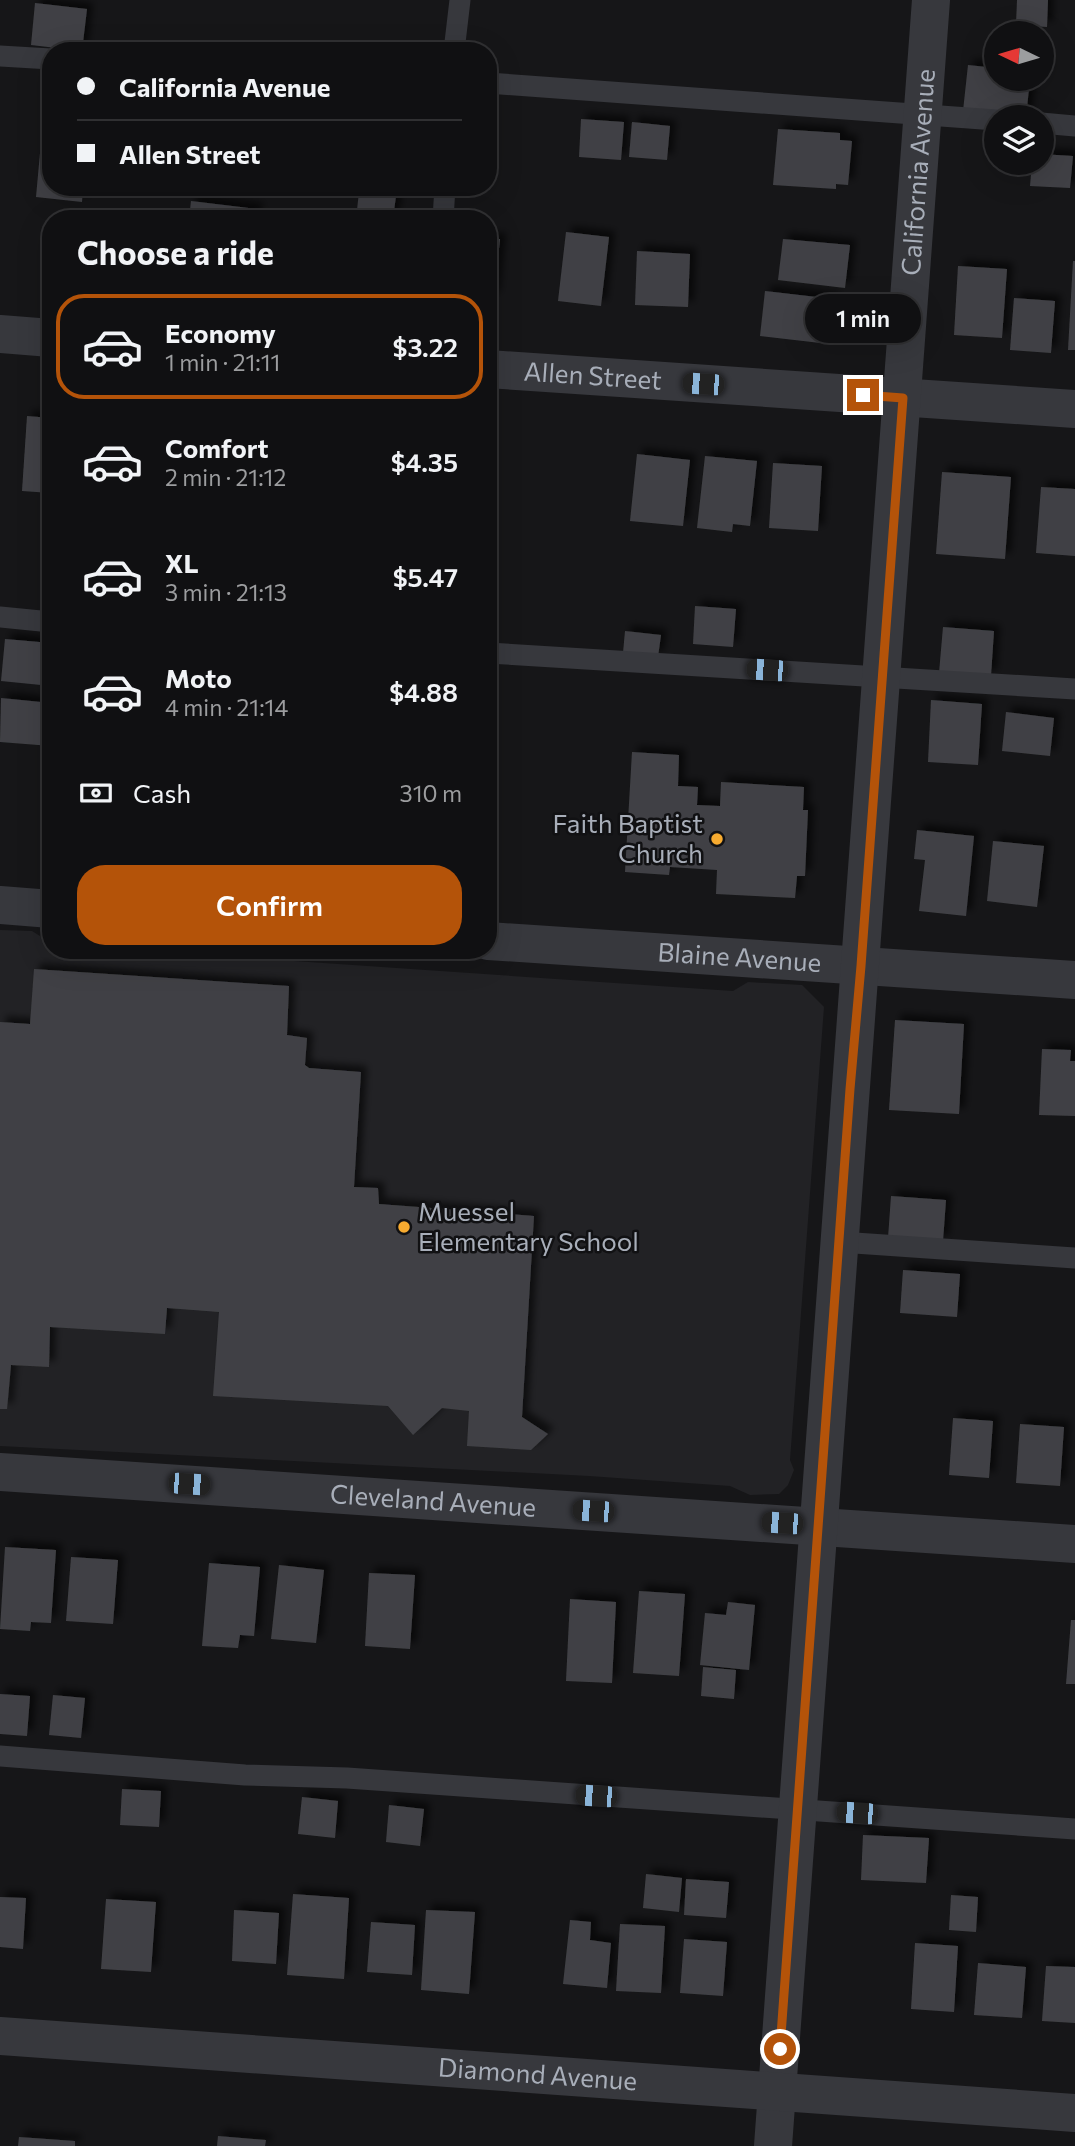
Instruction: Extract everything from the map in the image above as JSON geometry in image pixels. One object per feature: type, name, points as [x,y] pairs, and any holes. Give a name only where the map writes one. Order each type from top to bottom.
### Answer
[{"type":"street","name":"California Avenue","points":[[774,2146],[931,0]]},
{"type":"street","points":[[0,334],[42,337]]},
{"type":"street","name":"Allen Street","points":[[497,370],[1075,409]]},
{"type":"street","points":[[0,905],[42,908]]},
{"type":"street","name":"Blaine Avenue","points":[[497,942],[1075,981]]},
{"type":"street","name":"Cleveland Avenue","points":[[0,1472],[1075,1544]]},
{"type":"street","name":"Diamond Avenue","points":[[0,2036],[1075,2113]]},
{"type":"lane","points":[[455,42],[460,0]]},
{"type":"lane","points":[[0,56],[42,58]]},
{"type":"lane","points":[[497,84],[984,119]]},
{"type":"lane","points":[[1054,124],[1075,126]]},
{"type":"lane","points":[[0,617],[42,621]]},
{"type":"lane","points":[[497,654],[1075,689]]},
{"type":"lane","points":[[840,1242],[1075,1258]]},
{"type":"lane","points":[[0,1756],[245,1775],[347,1778],[1075,1829]]},
{"type":"shaded area","name":"Muessel Elementary School","points":[[0,930],[32,931],[40,936],[42,959],[265,959],[733,991],[748,982],[802,985],[824,1007],[790,1460],[794,1470],[788,1485],[779,1494],[750,1495],[730,1486],[589,1476],[0,1446]]},
{"type":"building","points":[[1017,0],[1048,0],[1047,21],[1016,21]]},
{"type":"building","points":[[35,3],[87,9],[83,42],[42,42],[42,46],[31,45]]},
{"type":"building","points":[[968,65],[984,67],[984,91],[1029,91],[1027,105],[984,105],[984,113],[963,111]]},
{"type":"building","points":[[581,119],[624,122],[621,160],[579,157]]},
{"type":"building","points":[[632,122],[670,126],[667,160],[629,157]]},
{"type":"building","points":[[778,129],[840,133],[840,140],[852,141],[848,185],[836,184],[836,189],[773,185]]},
{"type":"building","points":[[42,142],[42,196],[82,196],[82,202],[36,197]]},
{"type":"building","points":[[1054,155],[1073,156],[1070,188],[1030,186],[1031,175],[1054,175]]},
{"type":"building","points":[[359,196],[396,196],[394,210],[357,210]]},
{"type":"building","points":[[191,201],[257,209],[257,210],[190,210]]},
{"type":"building","points":[[566,232],[609,237],[601,306],[558,301]]},
{"type":"building","points":[[497,239],[500,239],[497,268]]},
{"type":"building","points":[[783,239],[850,245],[845,288],[778,280]]},
{"type":"building","points":[[637,251],[690,254],[688,307],[635,305]]},
{"type":"building","points":[[1073,261],[1075,350],[1068,350]]},
{"type":"building","points":[[958,266],[1007,269],[1002,338],[954,335]]},
{"type":"building","points":[[765,291],[834,299],[829,344],[760,336]]},
{"type":"building","points":[[1014,298],[1055,301],[1051,353],[1010,350]]},
{"type":"building","points":[[27,416],[42,417],[42,492],[22,491]]},
{"type":"building","points":[[637,454],[690,460],[683,526],[630,521]]},
{"type":"building","points":[[705,456],[757,461],[750,526],[733,524],[732,532],[697,528]]},
{"type":"building","points":[[773,463],[822,466],[818,531],[769,528]]},
{"type":"building","points":[[942,472],[1011,477],[1005,559],[936,554]]},
{"type":"building","points":[[1041,487],[1075,489],[1075,556],[1036,553]]},
{"type":"building","points":[[695,606],[736,609],[733,647],[693,644]]},
{"type":"building","points":[[943,627],[994,631],[991,676],[939,673]]},
{"type":"building","points":[[625,631],[661,635],[658,657],[623,653]]},
{"type":"building","points":[[5,639],[42,642],[42,685],[1,681]]},
{"type":"building","points":[[1,698],[42,702],[42,745],[0,742]]},
{"type":"building","points":[[931,700],[982,704],[978,765],[928,762]]},
{"type":"building","points":[[1006,712],[1054,718],[1050,756],[1002,751]]},
{"type":"building","name":"Faith Baptist Church","points":[[632,752],[679,755],[678,786],[698,787],[697,805],[720,806],[721,782],[804,787],[803,810],[808,810],[805,876],[797,876],[795,898],[716,894],[717,870],[670,867],[669,875],[625,872]]},
{"type":"building","points":[[917,830],[974,836],[966,916],[919,911],[925,860],[914,859]]},
{"type":"building","points":[[993,841],[1044,846],[1037,907],[987,901]]},
{"type":"building","name":"Muessel Elementary School","points":[[34,969],[289,986],[287,1035],[307,1038],[305,1065],[309,1068],[361,1072],[354,1187],[378,1188],[379,1204],[534,1216],[522,1417],[548,1434],[531,1450],[467,1446],[469,1411],[442,1408],[413,1435],[388,1406],[213,1396],[219,1312],[167,1308],[165,1334],[50,1327],[49,1367],[11,1365],[7,1409],[0,1409],[0,1022],[30,1024]]},
{"type":"building","points":[[895,1020],[964,1024],[959,1114],[889,1110]]},
{"type":"building","points":[[1042,1049],[1071,1050],[1070,1061],[1075,1061],[1075,1116],[1039,1115]]},
{"type":"building","points":[[891,1196],[946,1200],[943,1241],[888,1238]]},
{"type":"building","points":[[903,1270],[960,1274],[957,1317],[900,1313]]},
{"type":"building","points":[[953,1418],[993,1421],[989,1478],[949,1475]]},
{"type":"building","points":[[1020,1424],[1064,1427],[1060,1486],[1016,1483]]},
{"type":"building","points":[[5,1547],[56,1550],[51,1623],[31,1622],[30,1631],[0,1629]]},
{"type":"building","points":[[71,1557],[118,1560],[113,1624],[66,1621]]},
{"type":"building","points":[[209,1563],[260,1567],[254,1636],[240,1635],[238,1648],[202,1646]]},
{"type":"building","points":[[279,1565],[324,1570],[316,1643],[271,1639]]},
{"type":"building","points":[[369,1573],[415,1575],[410,1649],[365,1646]]},
{"type":"building","points":[[639,1591],[685,1594],[679,1676],[633,1673]]},
{"type":"building","points":[[570,1599],[616,1602],[612,1683],[566,1681]]},
{"type":"building","points":[[728,1602],[755,1605],[749,1670],[700,1665],[705,1613],[726,1615]]},
{"type":"building","points":[[1071,1620],[1075,1620],[1075,1684],[1066,1684]]},
{"type":"building","points":[[703,1667],[736,1670],[734,1699],[701,1696]]},
{"type":"building","points":[[0,1694],[30,1696],[27,1736],[0,1734]]},
{"type":"building","points":[[53,1695],[85,1698],[81,1738],[49,1735]]},
{"type":"building","points":[[122,1789],[161,1791],[159,1827],[120,1825]]},
{"type":"building","points":[[302,1797],[338,1801],[335,1838],[298,1834]]},
{"type":"building","points":[[389,1805],[424,1809],[420,1846],[386,1842]]},
{"type":"building","points":[[863,1835],[929,1838],[926,1883],[861,1880]]},
{"type":"building","points":[[646,1874],[682,1878],[679,1912],[643,1908]]},
{"type":"building","points":[[686,1879],[729,1882],[726,1918],[684,1915]]},
{"type":"building","points":[[293,1894],[349,1898],[344,1979],[287,1975]]},
{"type":"building","points":[[951,1895],[978,1897],[976,1932],[949,1930]]},
{"type":"building","points":[[0,1897],[26,1898],[23,1949],[0,1947]]},
{"type":"building","points":[[106,1899],[156,1902],[151,1972],[101,1969]]},
{"type":"building","points":[[234,1910],[279,1913],[276,1964],[232,1961]]},
{"type":"building","points":[[426,1910],[475,1912],[469,1994],[421,1990]]},
{"type":"building","points":[[570,1920],[591,1922],[590,1940],[611,1943],[607,1988],[563,1984]]},
{"type":"building","points":[[371,1922],[415,1925],[412,1975],[367,1972]]},
{"type":"building","points":[[620,1924],[665,1926],[661,1993],[616,1991]]},
{"type":"building","points":[[684,1939],[727,1942],[723,1996],[680,1993]]},
{"type":"building","points":[[915,1943],[958,1946],[954,2012],[911,2009]]},
{"type":"building","points":[[978,1963],[1026,1967],[1022,2018],[974,2015]]},
{"type":"building","points":[[1046,1966],[1075,1967],[1075,2023],[1042,2021]]},
{"type":"building","points":[[218,2136],[266,2140],[265,2146],[217,2146]]},
{"type":"building","points":[[19,2137],[75,2141],[75,2146],[18,2146]]},
{"type":"place","name":"Faith Baptist Church","points":[[717,839]]},
{"type":"place","name":"Muessel Elementary School","points":[[404,1227]]},
{"type":"route","points":[[780,2049],[903,398],[863,395]]}]
